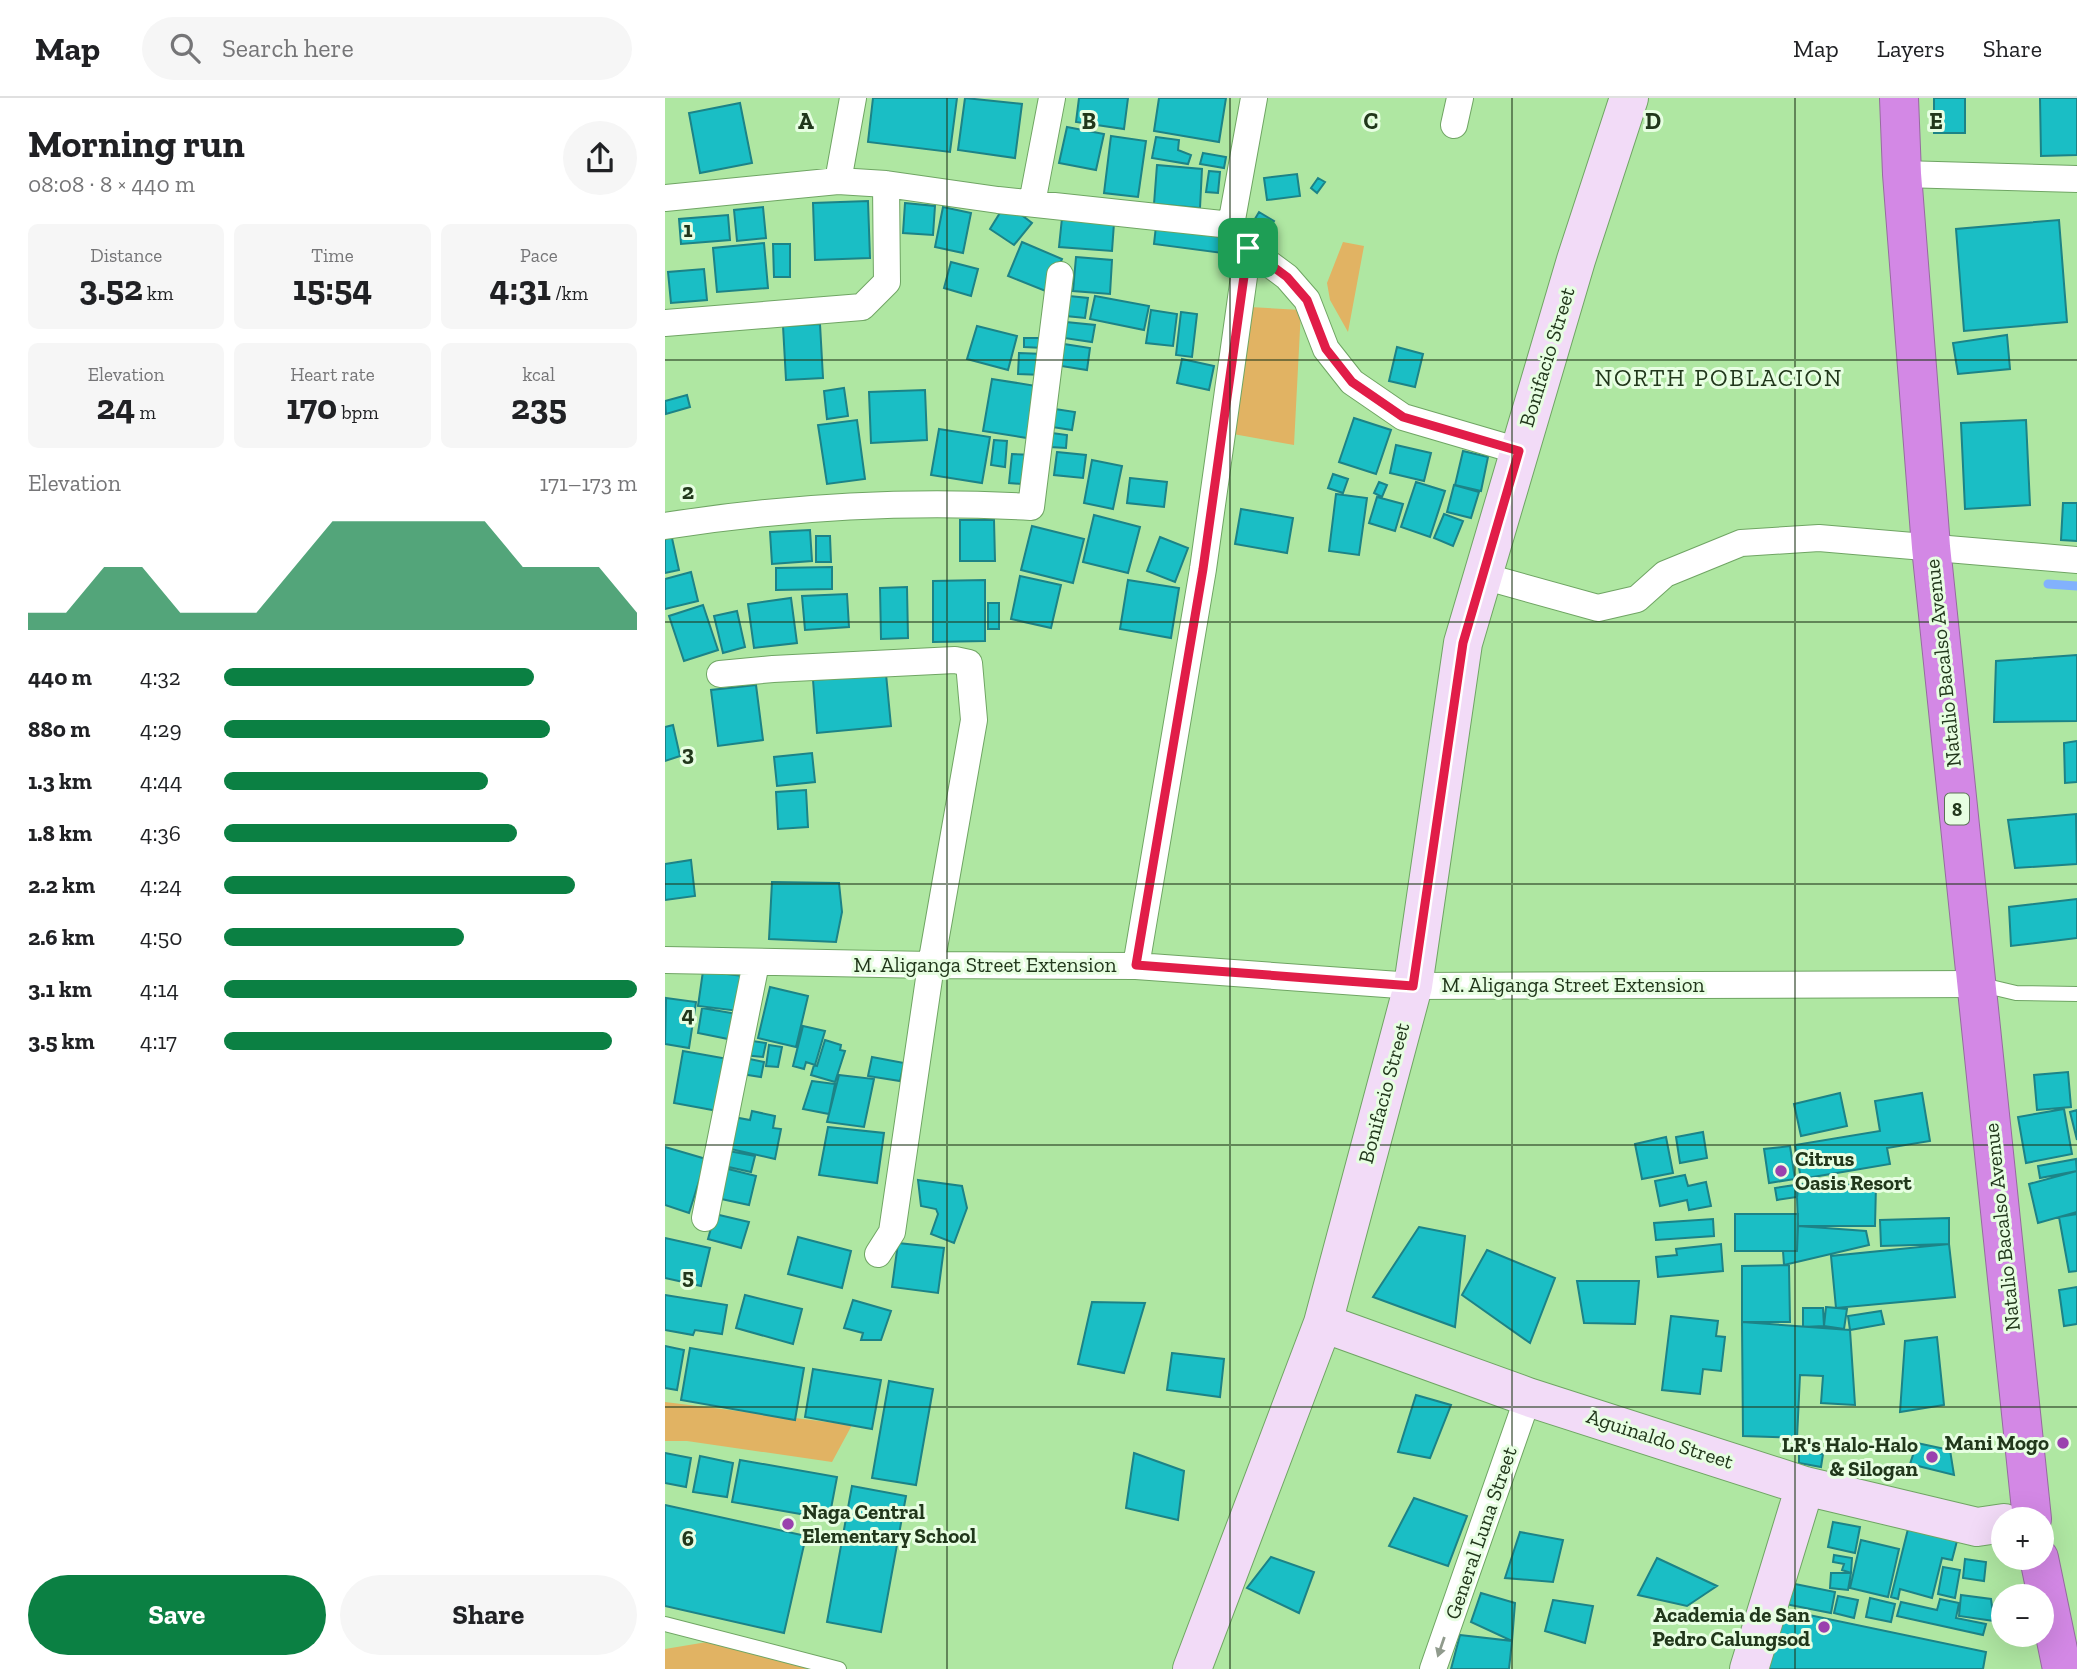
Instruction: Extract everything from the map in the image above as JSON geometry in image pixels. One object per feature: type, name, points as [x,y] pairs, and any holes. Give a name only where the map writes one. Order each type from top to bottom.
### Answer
[{"type":"highway","name":"Natalio Bacalso Avenue","points":[[1899,98],[1902,174],[1931,547],[2031,1507]]},
{"type":"highway","points":[[2041,1570],[2062,1669]]},
{"type":"street","points":[[838,181],[852,98]]},
{"type":"street","points":[[1032,203],[1052,98]]},
{"type":"street","points":[[1254,98],[1231,225],[1248,248],[1287,277],[1307,300],[1326,349],[1352,382],[1403,417],[1519,451]]},
{"type":"street","points":[[1454,125],[1460,98]]},
{"type":"street","name":"Bonifacio Street","points":[[1192,1669],[1323,1323],[1413,986],[1463,643],[1576,260],[1629,98]]},
{"type":"street","points":[[1902,174],[2077,179]]},
{"type":"street","points":[[665,198],[838,181],[886,184],[1231,225]]},
{"type":"street","points":[[665,323],[862,307],[887,282],[886,184]]},
{"type":"street","points":[[1136,965],[1203,569],[1248,248]]},
{"type":"street","points":[[665,526],[852,507],[959,503],[1031,508],[1060,275]]},
{"type":"street","points":[[1483,576],[1598,608],[1637,599],[1665,574],[1741,543],[1819,538],[2077,561]]},
{"type":"street","points":[[720,674],[955,660],[969,663],[974,720],[931,965],[892,1232],[878,1254]]},
{"type":"street","name":"M. Aliganga Street Extension","points":[[665,960],[931,965],[1136,965],[1413,986],[1977,984]]},
{"type":"street","points":[[705,1218],[756,963]]},
{"type":"street","name":"Aguinaldo Street","points":[[1323,1323],[1528,1397],[1805,1486],[1977,1527],[1991,1525]]},
{"type":"street","name":"General Luna Street","points":[[1433,1669],[1528,1397]]},
{"type":"street","points":[[1749,1669],[1805,1486]]},
{"type":"lane","points":[[1977,984],[2016,993],[2077,994]]},
{"type":"lane","points":[[665,1624],[839,1669]]},
{"type":"shaded area","points":[[1343,242],[1364,246],[1348,332],[1330,300],[1327,283]]},
{"type":"shaded area","points":[[1250,307],[1301,310],[1294,445],[1233,434]]},
{"type":"shaded area","points":[[665,1402],[852,1425],[832,1462],[687,1441],[665,1441]]},
{"type":"shaded area","points":[[707,1642],[780,1654],[807,1669],[665,1669],[665,1649]]},
{"type":"building","points":[[873,98],[957,98],[950,152],[868,142]]},
{"type":"building","points":[[965,98],[1022,104],[1015,158],[958,150]]},
{"type":"building","points":[[1079,98],[1128,98],[1124,129],[1076,122]]},
{"type":"building","points":[[1159,98],[1226,98],[1219,142],[1154,131]]},
{"type":"building","points":[[1934,98],[1965,98],[1965,133],[1934,133]]},
{"type":"building","points":[[2040,98],[2077,98],[2077,155],[2041,156]]},
{"type":"building","points":[[740,103],[752,163],[700,173],[689,113]]},
{"type":"building","points":[[1067,127],[1104,134],[1096,170],[1059,163]]},
{"type":"building","points":[[1111,136],[1146,141],[1138,197],[1104,193]]},
{"type":"building","points":[[1156,137],[1179,140],[1178,150],[1191,155],[1188,164],[1152,158]]},
{"type":"building","points":[[1203,153],[1226,157],[1224,168],[1200,164]]},
{"type":"building","points":[[1157,165],[1202,169],[1200,208],[1154,204]]},
{"type":"building","points":[[1209,171],[1220,172],[1218,193],[1206,192]]},
{"type":"building","points":[[1297,174],[1300,196],[1267,200],[1264,178]]},
{"type":"building","points":[[1318,178],[1325,182],[1317,193],[1311,188]]},
{"type":"building","points":[[868,201],[870,258],[815,260],[813,203]]},
{"type":"building","points":[[905,203],[935,206],[933,235],[903,233]]},
{"type":"building","points":[[1006,203],[1032,223],[1014,245],[990,229]]},
{"type":"building","points":[[763,207],[766,238],[737,241],[734,210]]},
{"type":"building","points":[[943,207],[971,213],[963,253],[935,247]]},
{"type":"building","points":[[1259,212],[1274,221],[1265,235],[1250,227]]},
{"type":"building","points":[[728,215],[730,240],[681,244],[679,219]]},
{"type":"building","points":[[1062,218],[1114,223],[1112,251],[1059,247]]},
{"type":"building","points":[[2059,220],[2067,322],[1964,331],[1956,229]]},
{"type":"building","points":[[1156,226],[1225,235],[1222,253],[1154,244]]},
{"type":"building","points":[[1022,242],[1062,259],[1048,292],[1008,276]]},
{"type":"building","points":[[764,243],[768,288],[717,292],[713,248]]},
{"type":"building","points":[[773,244],[790,244],[790,277],[774,277]]},
{"type":"building","points":[[1076,257],[1112,260],[1110,294],[1073,291]]},
{"type":"building","points":[[951,262],[978,269],[971,296],[944,288]]},
{"type":"building","points":[[704,269],[707,300],[671,303],[668,272]]},
{"type":"building","points":[[1069,296],[1088,298],[1085,318],[1066,316]]},
{"type":"building","points":[[1095,296],[1149,306],[1144,330],[1090,319]]},
{"type":"building","points":[[1151,310],[1177,314],[1173,346],[1146,343]]},
{"type":"building","points":[[1181,312],[1197,314],[1192,357],[1176,355]]},
{"type":"building","points":[[1066,322],[1095,325],[1092,342],[1064,338]]},
{"type":"building","points":[[820,324],[823,378],[786,380],[783,326]]},
{"type":"building","points":[[977,326],[1017,336],[1008,370],[967,359]]},
{"type":"building","points":[[2007,335],[2010,369],[1958,374],[1953,343]]},
{"type":"building","points":[[1024,338],[1042,338],[1043,348],[1024,347]]},
{"type":"building","points":[[1064,344],[1090,348],[1087,370],[1061,366]]},
{"type":"building","points":[[1397,347],[1423,354],[1415,387],[1389,381]]},
{"type":"building","points":[[1019,353],[1044,354],[1043,375],[1018,374]]},
{"type":"building","points":[[1182,359],[1214,366],[1209,390],[1177,383]]},
{"type":"building","points":[[992,379],[1036,386],[1027,438],[983,431]]},
{"type":"building","points":[[844,388],[848,416],[827,419],[824,391]]},
{"type":"building","points":[[925,390],[927,440],[871,443],[869,392]]},
{"type":"building","points":[[687,395],[690,407],[666,414],[665,401]]},
{"type":"building","points":[[1055,409],[1075,412],[1072,430],[1052,427]]},
{"type":"building","points":[[1354,418],[1391,430],[1376,474],[1339,462]]},
{"type":"building","points":[[857,420],[865,479],[827,484],[818,425]]},
{"type":"building","points":[[2026,420],[2030,505],[1965,509],[1961,423]]},
{"type":"building","points":[[939,429],[990,437],[982,483],[931,475]]},
{"type":"building","points":[[1052,433],[1067,435],[1066,448],[1050,447]]},
{"type":"building","points":[[994,440],[1007,441],[1005,467],[991,465]]},
{"type":"building","points":[[1396,445],[1431,453],[1424,481],[1390,473]]},
{"type":"building","points":[[1463,451],[1488,457],[1481,491],[1455,485]]},
{"type":"building","points":[[1057,452],[1086,455],[1083,478],[1054,475]]},
{"type":"building","points":[[1012,454],[1034,455],[1032,485],[1009,483]]},
{"type":"building","points":[[1092,460],[1122,466],[1113,509],[1084,503]]},
{"type":"building","points":[[1333,474],[1348,479],[1343,493],[1328,488]]},
{"type":"building","points":[[1130,478],[1167,482],[1164,507],[1127,503]]},
{"type":"building","points":[[1379,482],[1387,485],[1382,497],[1374,493]]},
{"type":"building","points":[[1416,482],[1445,491],[1430,537],[1401,527]]},
{"type":"building","points":[[1454,485],[1479,492],[1471,518],[1447,512]]},
{"type":"building","points":[[1336,494],[1367,498],[1359,555],[1329,551]]},
{"type":"building","points":[[1377,497],[1403,504],[1395,531],[1369,523]]},
{"type":"building","points":[[2063,503],[2077,503],[2077,541],[2061,540]]},
{"type":"building","points":[[1241,509],[1293,518],[1287,553],[1235,544]]},
{"type":"building","points":[[1444,514],[1463,521],[1453,546],[1434,538]]},
{"type":"building","points":[[1094,515],[1140,527],[1128,573],[1083,562]]},
{"type":"building","points":[[960,520],[994,520],[995,561],[960,561]]},
{"type":"building","points":[[1032,526],[1084,539],[1073,583],[1021,570]]},
{"type":"building","points":[[670,529],[679,570],[665,573],[665,531]]},
{"type":"building","points":[[810,530],[812,561],[772,564],[770,532]]},
{"type":"building","points":[[816,536],[830,536],[831,562],[816,562]]},
{"type":"building","points":[[1160,537],[1188,548],[1175,582],[1147,571]]},
{"type":"building","points":[[832,567],[832,589],[776,590],[776,568]]},
{"type":"building","points":[[691,572],[698,601],[665,609],[665,579]]},
{"type":"building","points":[[1020,576],[1061,585],[1051,628],[1011,619]]},
{"type":"building","points":[[985,580],[985,641],[933,642],[933,581]]},
{"type":"building","points":[[1128,580],[1179,588],[1171,638],[1120,629]]},
{"type":"building","points":[[907,587],[908,638],[881,639],[880,588]]},
{"type":"building","points":[[847,594],[849,627],[805,630],[802,596]]},
{"type":"building","points":[[791,598],[797,643],[754,648],[748,604]]},
{"type":"building","points":[[988,603],[999,603],[999,629],[988,629]]},
{"type":"building","points":[[703,605],[718,650],[684,661],[669,616]]},
{"type":"building","points":[[737,611],[745,647],[723,653],[714,616]]},
{"type":"building","points":[[2077,655],[2077,721],[1994,722],[1996,661]]},
{"type":"building","points":[[886,674],[891,726],[817,733],[813,680]]},
{"type":"building","points":[[756,685],[763,740],[718,746],[711,690]]},
{"type":"building","points":[[673,725],[680,756],[665,761],[665,727]]},
{"type":"building","points":[[2077,741],[2077,782],[2065,783],[2064,743]]},
{"type":"building","points":[[812,753],[815,782],[777,786],[774,757]]},
{"type":"building","points":[[806,790],[808,827],[778,829],[776,792]]},
{"type":"building","points":[[2076,814],[2077,864],[2015,868],[2008,820]]},
{"type":"building","points":[[691,860],[695,896],[665,900],[665,864]]},
{"type":"building","points":[[772,882],[839,883],[842,912],[836,942],[769,939]]},
{"type":"building","points":[[2077,899],[2077,938],[2011,946],[2009,907]]},
{"type":"building","points":[[703,971],[743,976],[739,1011],[698,1006]]},
{"type":"building","points":[[770,987],[808,996],[796,1047],[758,1038]]},
{"type":"building","points":[[666,998],[696,1002],[689,1048],[665,1044]]},
{"type":"building","points":[[702,1008],[743,1015],[738,1041],[698,1033]]},
{"type":"building","points":[[803,1026],[825,1031],[815,1065],[806,1062],[804,1069],[793,1066]]},
{"type":"building","points":[[746,1040],[766,1043],[763,1057],[743,1055]]},
{"type":"building","points":[[825,1040],[841,1045],[840,1050],[845,1051],[835,1082],[811,1075],[814,1065],[817,1066]]},
{"type":"building","points":[[769,1045],[782,1047],[778,1067],[766,1066]]},
{"type":"building","points":[[683,1051],[728,1059],[718,1111],[674,1103]]},
{"type":"building","points":[[872,1057],[904,1063],[900,1081],[868,1076]]},
{"type":"building","points":[[745,1058],[764,1062],[761,1077],[741,1074]]},
{"type":"building","points":[[2068,1072],[2071,1107],[2037,1110],[2034,1075]]},
{"type":"building","points":[[839,1075],[874,1079],[864,1127],[827,1122]]},
{"type":"building","points":[[812,1081],[835,1084],[829,1114],[803,1109]]},
{"type":"building","points":[[1840,1093],[1847,1126],[1801,1136],[1794,1104]]},
{"type":"building","points":[[1922,1093],[1930,1141],[1887,1148],[1890,1164],[1801,1179],[1795,1145],[1880,1131],[1875,1101]]},
{"type":"building","points":[[2064,1109],[2072,1154],[2026,1163],[2018,1117]]},
{"type":"building","points":[[2077,1110],[2077,1140],[2070,1112]]},
{"type":"building","points":[[752,1111],[775,1116],[773,1128],[781,1129],[775,1159],[722,1147],[728,1116],[750,1120]]},
{"type":"building","points":[[828,1127],[884,1133],[877,1183],[819,1175]]},
{"type":"building","points":[[1703,1132],[1707,1158],[1680,1163],[1676,1137]]},
{"type":"building","points":[[1666,1137],[1673,1173],[1642,1179],[1635,1144]]},
{"type":"building","name":"Citrus Oasis Resort","points":[[1790,1146],[1795,1179],[1769,1183],[1764,1149]]},
{"type":"building","points":[[665,1147],[706,1159],[689,1213],[665,1205]]},
{"type":"building","points":[[729,1151],[755,1156],[751,1172],[724,1166]]},
{"type":"building","points":[[2076,1159],[2077,1171],[2040,1178],[2038,1166]]},
{"type":"building","points":[[720,1167],[756,1176],[749,1205],[712,1197]]},
{"type":"building","points":[[2077,1171],[2077,1212],[2038,1223],[2029,1184]]},
{"type":"building","points":[[1685,1175],[1688,1186],[1706,1182],[1711,1206],[1689,1210],[1687,1200],[1660,1206],[1655,1181]]},
{"type":"building","points":[[918,1180],[962,1186],[967,1208],[954,1243],[931,1234],[938,1214],[936,1209],[921,1206]]},
{"type":"building","points":[[1799,1184],[1876,1185],[1875,1226],[1798,1226]]},
{"type":"building","points":[[1795,1185],[1797,1197],[1777,1200],[1775,1188]]},
{"type":"building","points":[[715,1214],[749,1222],[741,1248],[708,1239]]},
{"type":"building","points":[[1735,1214],[1798,1214],[1797,1251],[1735,1251]]},
{"type":"building","points":[[2077,1214],[2077,1271],[2069,1272],[2059,1217]]},
{"type":"building","points":[[1949,1218],[1949,1244],[1881,1246],[1880,1220]]},
{"type":"building","points":[[1713,1219],[1714,1236],[1656,1240],[1654,1223]]},
{"type":"building","points":[[1798,1226],[1866,1231],[1869,1245],[1784,1265],[1783,1251],[1797,1251]]},
{"type":"building","points":[[1419,1227],[1465,1236],[1455,1327],[1373,1297]]},
{"type":"building","points":[[798,1237],[851,1251],[842,1288],[788,1274]]},
{"type":"building","points":[[665,1238],[710,1248],[701,1286],[665,1278]]},
{"type":"building","points":[[898,1243],[944,1248],[938,1293],[892,1287]]},
{"type":"building","points":[[1721,1244],[1723,1271],[1658,1277],[1656,1257],[1677,1255],[1676,1249]]},
{"type":"building","points":[[1949,1244],[1955,1297],[1836,1308],[1831,1256]]},
{"type":"building","points":[[1487,1250],[1555,1278],[1530,1343],[1462,1295]]},
{"type":"building","points":[[1789,1265],[1790,1322],[1742,1322],[1742,1266]]},
{"type":"building","points":[[1577,1281],[1639,1281],[1635,1324],[1584,1323]]},
{"type":"building","points":[[2077,1287],[2077,1324],[2064,1326],[2059,1290]]},
{"type":"building","points":[[665,1295],[727,1305],[722,1334],[695,1330],[693,1335],[665,1330]]},
{"type":"building","points":[[745,1295],[802,1309],[793,1344],[736,1328]]},
{"type":"building","points":[[853,1300],[891,1311],[881,1340],[861,1340],[863,1333],[844,1328]]},
{"type":"building","points":[[1092,1302],[1145,1303],[1124,1373],[1078,1364]]},
{"type":"building","points":[[1826,1307],[1847,1309],[1844,1329],[1824,1326]]},
{"type":"building","points":[[1803,1308],[1823,1308],[1824,1326],[1803,1327]]},
{"type":"building","points":[[1881,1311],[1884,1324],[1850,1330],[1848,1316]]},
{"type":"building","points":[[1671,1316],[1718,1321],[1716,1336],[1725,1337],[1721,1371],[1703,1369],[1700,1394],[1662,1390]]},
{"type":"building","points":[[1742,1322],[1850,1330],[1855,1405],[1821,1403],[1823,1376],[1800,1375],[1797,1438],[1743,1436]]},
{"type":"building","points":[[1937,1337],[1944,1405],[1900,1412],[1905,1341]]},
{"type":"building","points":[[665,1346],[684,1350],[677,1390],[665,1388]]},
{"type":"building","points":[[690,1348],[804,1368],[795,1420],[681,1400]]},
{"type":"building","points":[[1172,1353],[1224,1359],[1220,1397],[1167,1390]]},
{"type":"building","points":[[813,1369],[881,1380],[872,1429],[805,1417]]},
{"type":"building","points":[[889,1381],[933,1389],[916,1485],[872,1478]]},
{"type":"building","points":[[1416,1395],[1451,1405],[1430,1458],[1398,1452]]},
{"type":"building","name":"LR's Halo-Halo & Silogan","points":[[1917,1443],[1950,1450],[1954,1475],[1910,1464]]},
{"type":"building","points":[[1799,1451],[1823,1454],[1821,1467],[1799,1463]]},
{"type":"building","points":[[665,1453],[691,1458],[686,1487],[665,1483]]},
{"type":"building","points":[[1134,1453],[1184,1471],[1178,1520],[1126,1508]]},
{"type":"building","points":[[700,1456],[733,1463],[727,1497],[693,1492]]},
{"type":"building","points":[[740,1460],[837,1477],[829,1519],[732,1502]]},
{"type":"building","points":[[852,1486],[906,1496],[881,1632],[827,1622]]},
{"type":"building","points":[[1414,1498],[1467,1516],[1448,1566],[1389,1546]]},
{"type":"building","points":[[665,1505],[806,1536],[784,1633],[665,1606]]},
{"type":"building","points":[[1833,1522],[1860,1527],[1855,1553],[1828,1547]]},
{"type":"building","points":[[1908,1529],[1957,1541],[1952,1560],[1942,1558],[1932,1598],[1900,1589],[1898,1599],[1891,1597]]},
{"type":"building","points":[[1520,1532],[1563,1540],[1553,1582],[1505,1578]]},
{"type":"building","points":[[1861,1540],[1899,1549],[1888,1597],[1850,1588]]},
{"type":"building","points":[[1834,1555],[1852,1558],[1851,1573],[1842,1570],[1844,1564],[1833,1562]]},
{"type":"building","points":[[1271,1557],[1314,1572],[1299,1613],[1247,1588]]},
{"type":"building","points":[[1657,1558],[1717,1586],[1687,1606],[1638,1595]]},
{"type":"building","points":[[1965,1559],[1986,1562],[1984,1581],[1963,1578]]},
{"type":"building","points":[[1943,1567],[1960,1570],[1955,1598],[1938,1594]]},
{"type":"building","points":[[1831,1573],[1851,1573],[1848,1590],[1830,1588]]},
{"type":"building","points":[[1790,1583],[1835,1592],[1831,1613],[1785,1604]]},
{"type":"building","points":[[1481,1593],[1515,1603],[1512,1641],[1471,1622]]},
{"type":"building","points":[[1961,1595],[1991,1599],[1991,1621],[1959,1616]]},
{"type":"building","points":[[1838,1596],[1858,1600],[1854,1618],[1834,1613]]},
{"type":"building","points":[[1870,1598],[1895,1604],[1891,1622],[1866,1617]]},
{"type":"building","points":[[1940,1599],[1959,1603],[1956,1618],[1986,1624],[1983,1635],[1897,1616],[1901,1602],[1937,1610]]},
{"type":"building","points":[[1553,1600],[1593,1606],[1585,1643],[1545,1631]]},
{"type":"building","name":"Academia de San Pedro Calungsod","points":[[1771,1607],[1986,1652],[1983,1669],[1757,1669]]},
{"type":"building","points":[[1460,1635],[1512,1641],[1509,1669],[1451,1669]]},
{"type":"waterway","points":[[2048,584],[2077,586]]},
{"type":"place","name":"Citrus Oasis Resort","points":[[1781,1171]]},
{"type":"place","name":"Mani Mogo","points":[[2063,1443]]},
{"type":"place","name":"LR's Halo-Halo & Silogan","points":[[1932,1457]]},
{"type":"place","name":"Naga Central Elementary School","points":[[788,1524]]},
{"type":"place","name":"Academia de San Pedro Calungsod","points":[[1824,1627]]},
{"type":"district","name":"NORTH POBLACION","points":[[1719,378]]},
{"type":"route","points":[[1248,248],[1287,277],[1307,300],[1326,349],[1352,382],[1403,417],[1519,451],[1463,643],[1413,986],[1136,965],[1203,569],[1248,248]]}]
